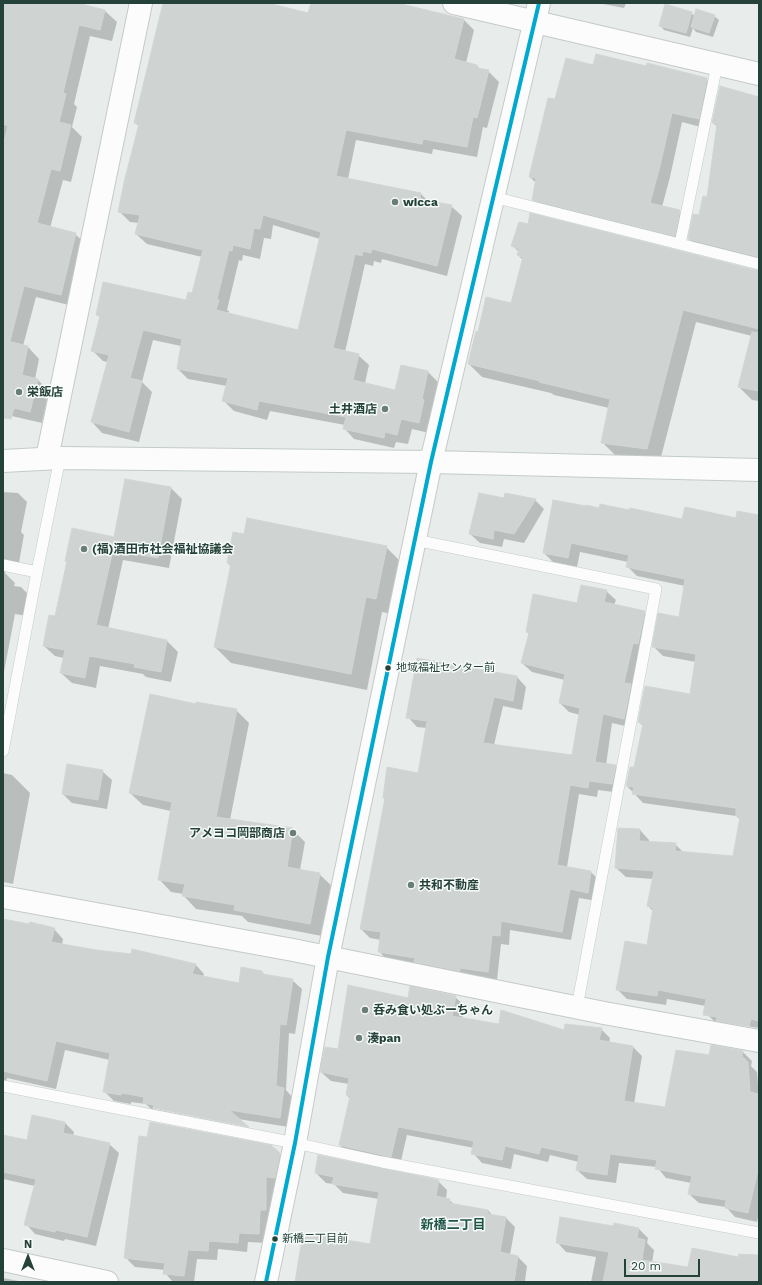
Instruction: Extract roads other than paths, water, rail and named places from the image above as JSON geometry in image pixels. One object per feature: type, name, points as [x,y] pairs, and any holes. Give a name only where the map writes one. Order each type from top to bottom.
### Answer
[{"type":"street","points":[[54,458],[141,3]]},
{"type":"street","points":[[454,3],[537,13],[717,65],[759,74]]},
{"type":"street","points":[[266,1282],[295,1143],[328,957],[431,462],[537,13]]},
{"type":"street","points":[[3,460],[54,458],[431,462],[759,470]]},
{"type":"street","points":[[3,898],[328,957],[577,1007],[759,1041]]},
{"type":"street","points":[[3,1260],[107,1282]]},
{"type":"lane","points":[[680,244],[717,65]]},
{"type":"lane","points":[[493,197],[759,264]]},
{"type":"lane","points":[[3,751],[37,572],[54,458]]},
{"type":"lane","points":[[415,540],[656,589],[577,1007]]},
{"type":"lane","points":[[3,565],[37,572]]},
{"type":"lane","points":[[3,1086],[295,1143],[382,1162],[759,1233]]},
{"type":"place","name":"wicca","points":[[395,202]]},
{"type":"place","name":"栄飯店","points":[[19,392]]},
{"type":"place","name":"土井酒店","points":[[385,409]]},
{"type":"place","name":"(福)酒田市社会福祉協議会","points":[[84,549]]},
{"type":"place","name":"地域福祉センター前","points":[[388,668]]},
{"type":"place","name":"アメヨコ岡部商店","points":[[293,833]]},
{"type":"place","name":"共和不動産","points":[[411,885]]},
{"type":"place","name":"呑み食い処ぶーちゃん","points":[[365,1010]]},
{"type":"place","name":"湊pan","points":[[359,1038]]},
{"type":"place","name":"新橋二丁目前","points":[[275,1239]]},
{"type":"district","name":"新橋二丁目","points":[[453,1225]]}]
